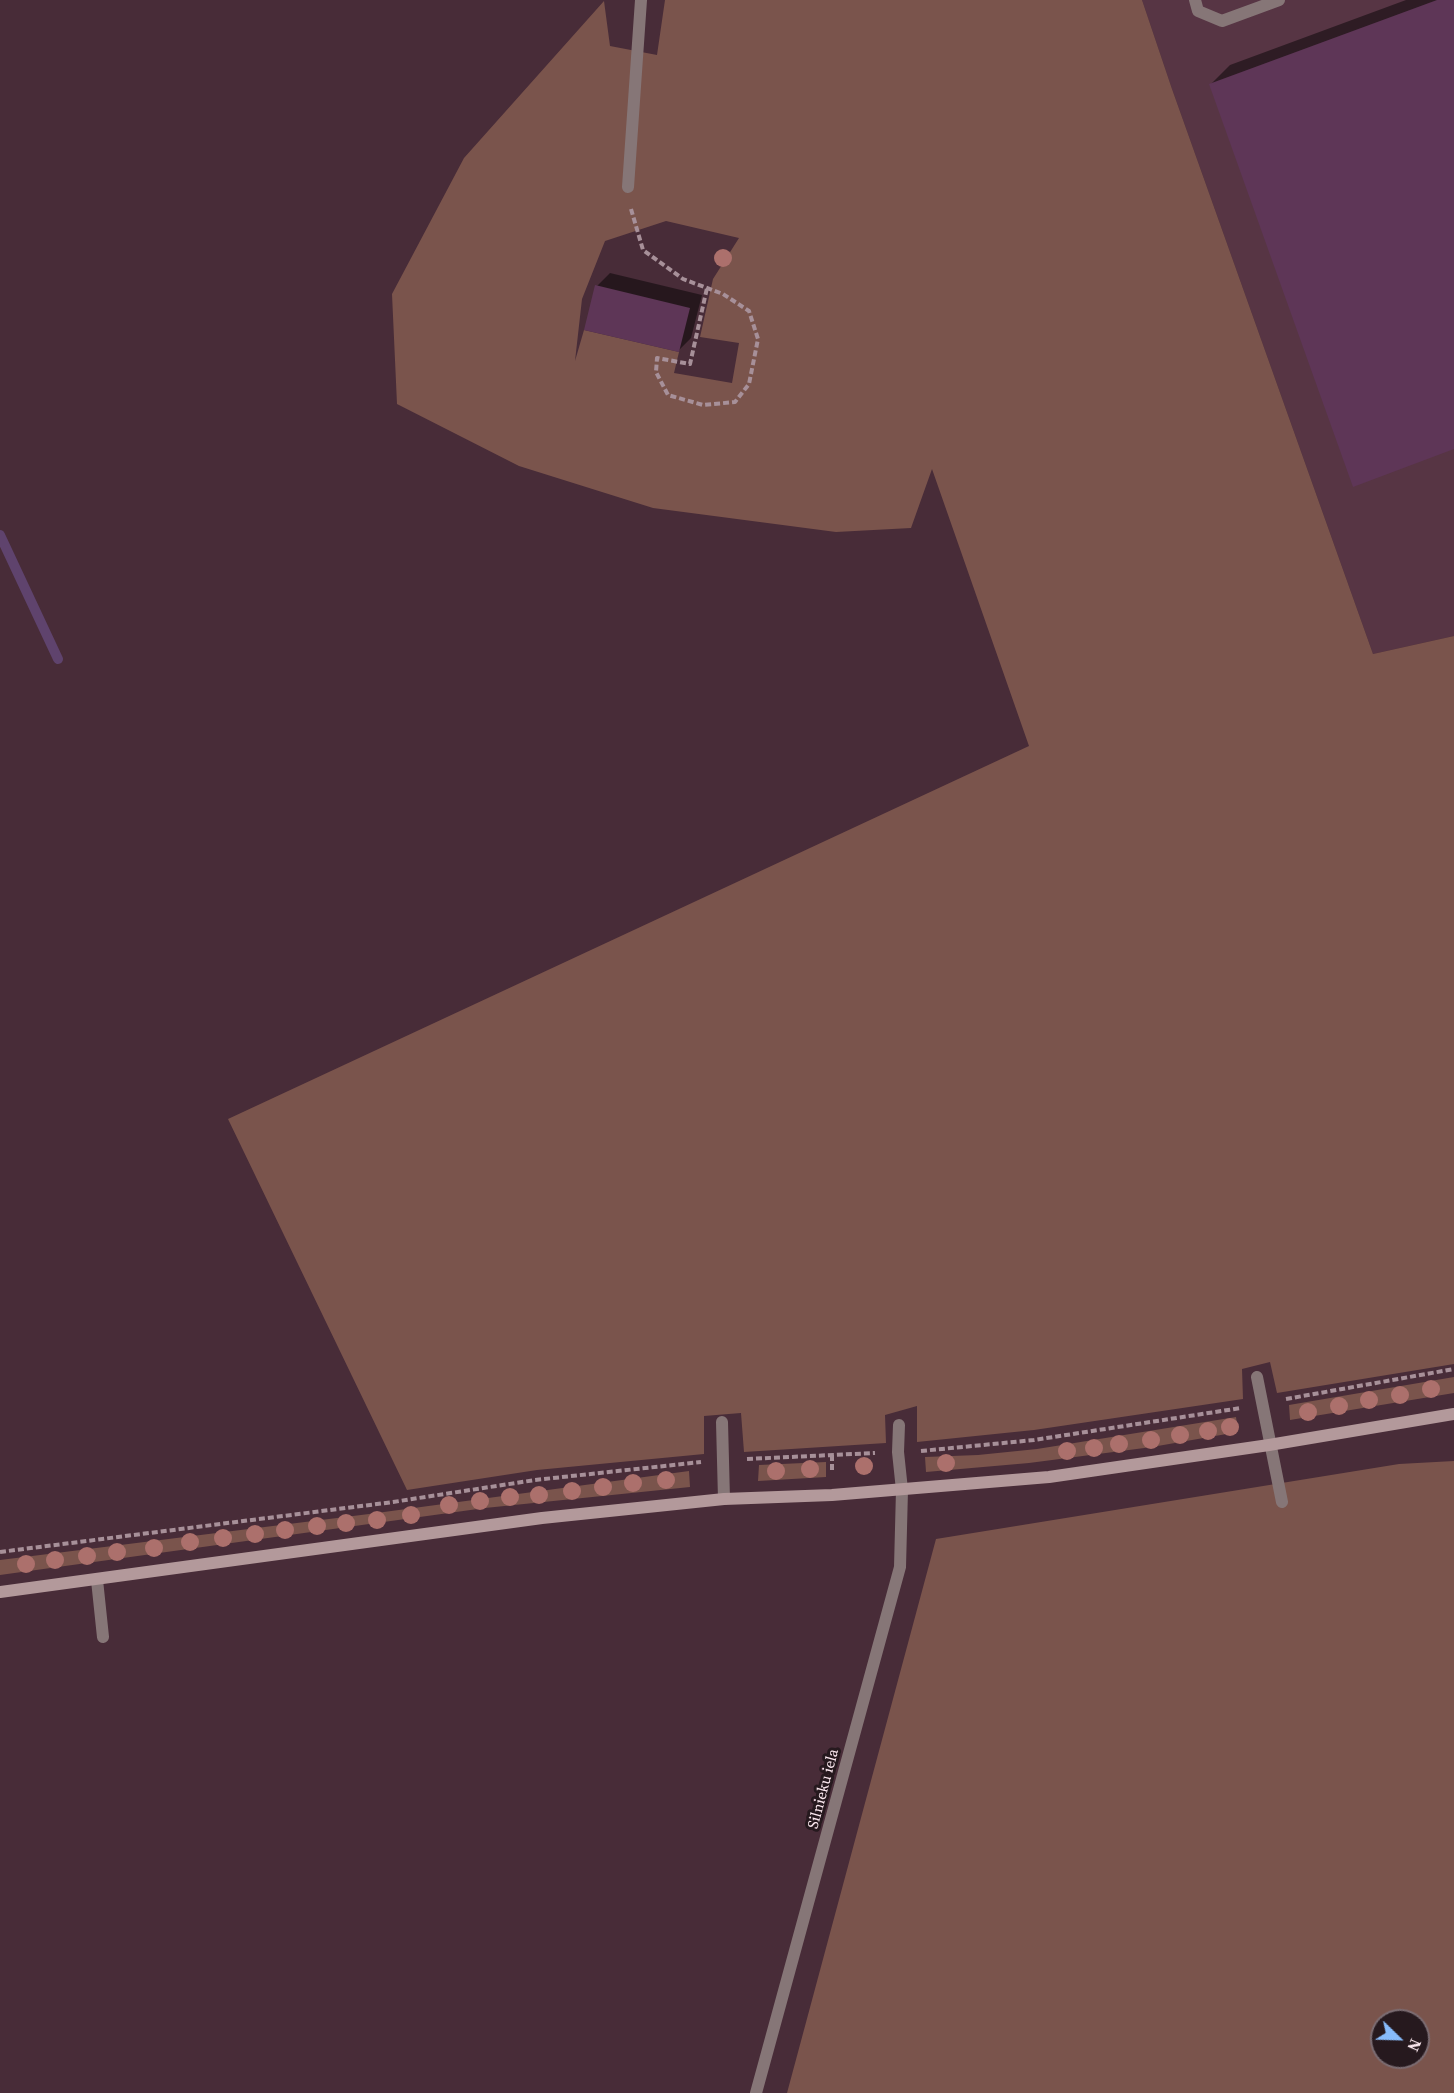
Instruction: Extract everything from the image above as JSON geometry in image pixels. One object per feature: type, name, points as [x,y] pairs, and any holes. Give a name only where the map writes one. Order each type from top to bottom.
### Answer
[{"type":"street","points":[[628,187],[641,0]]},
{"type":"street","points":[[1195,0],[1198,11],[1222,21],[1279,0]]},
{"type":"street","points":[[1257,1377],[1282,1502]]},
{"type":"street","points":[[0,1592],[542,1518],[724,1499],[902,1490],[1049,1477],[1269,1445],[1454,1414]]},
{"type":"street","points":[[722,1422],[724,1499]]},
{"type":"street","name":"Silnieku iela","points":[[756,2093],[900,1567],[902,1490],[898,1452],[899,1425]]},
{"type":"street","points":[[96,1580],[103,1637]]},
{"type":"path","points":[[628,187],[631,214],[643,250],[683,279],[707,288],[723,294],[749,311],[758,339],[749,384],[735,402],[703,405],[668,395],[656,372],[657,358],[690,364],[707,288]]},
{"type":"shaded area","points":[[665,0],[1142,0],[1373,654],[1454,636],[1454,1364],[1277,1393],[1270,1362],[1242,1369],[1243,1399],[1034,1430],[917,1442],[917,1406],[885,1415],[886,1443],[744,1452],[741,1413],[704,1416],[704,1454],[537,1470],[407,1490],[228,1119],[1029,746],[932,469],[911,528],[836,532],[653,508],[519,466],[397,404],[392,294],[464,158],[604,1],[610,46],[657,55]],"holes":[[[666,221],[739,238],[713,279],[700,337],[739,343],[732,383],[674,373],[679,352],[584,330],[575,361],[582,299],[605,241]]]},
{"type":"shaded area","points":[[1142,0],[1454,0],[1454,636],[1373,654]]},
{"type":"shaded area","points":[[1454,1377],[1454,1393],[1290,1420],[1289,1405]]},
{"type":"shaded area","points":[[1236,1417],[1238,1432],[1152,1447],[1029,1463],[926,1472],[925,1457],[1037,1449]]},
{"type":"shaded area","points":[[1454,1461],[1454,2093],[787,2093],[936,1539],[1399,1464]]},
{"type":"shaded area","points":[[826,1462],[826,1477],[758,1481],[759,1465]]},
{"type":"shaded area","points":[[689,1471],[690,1487],[485,1508],[0,1575],[0,1560]]},
{"type":"building","points":[[1437,0],[1454,0],[1454,449],[1353,487],[1209,84]]},
{"type":"building","points":[[595,285],[690,308],[679,352],[584,330]]},
{"type":"waterway","points":[[0,535],[58,659]]}]
